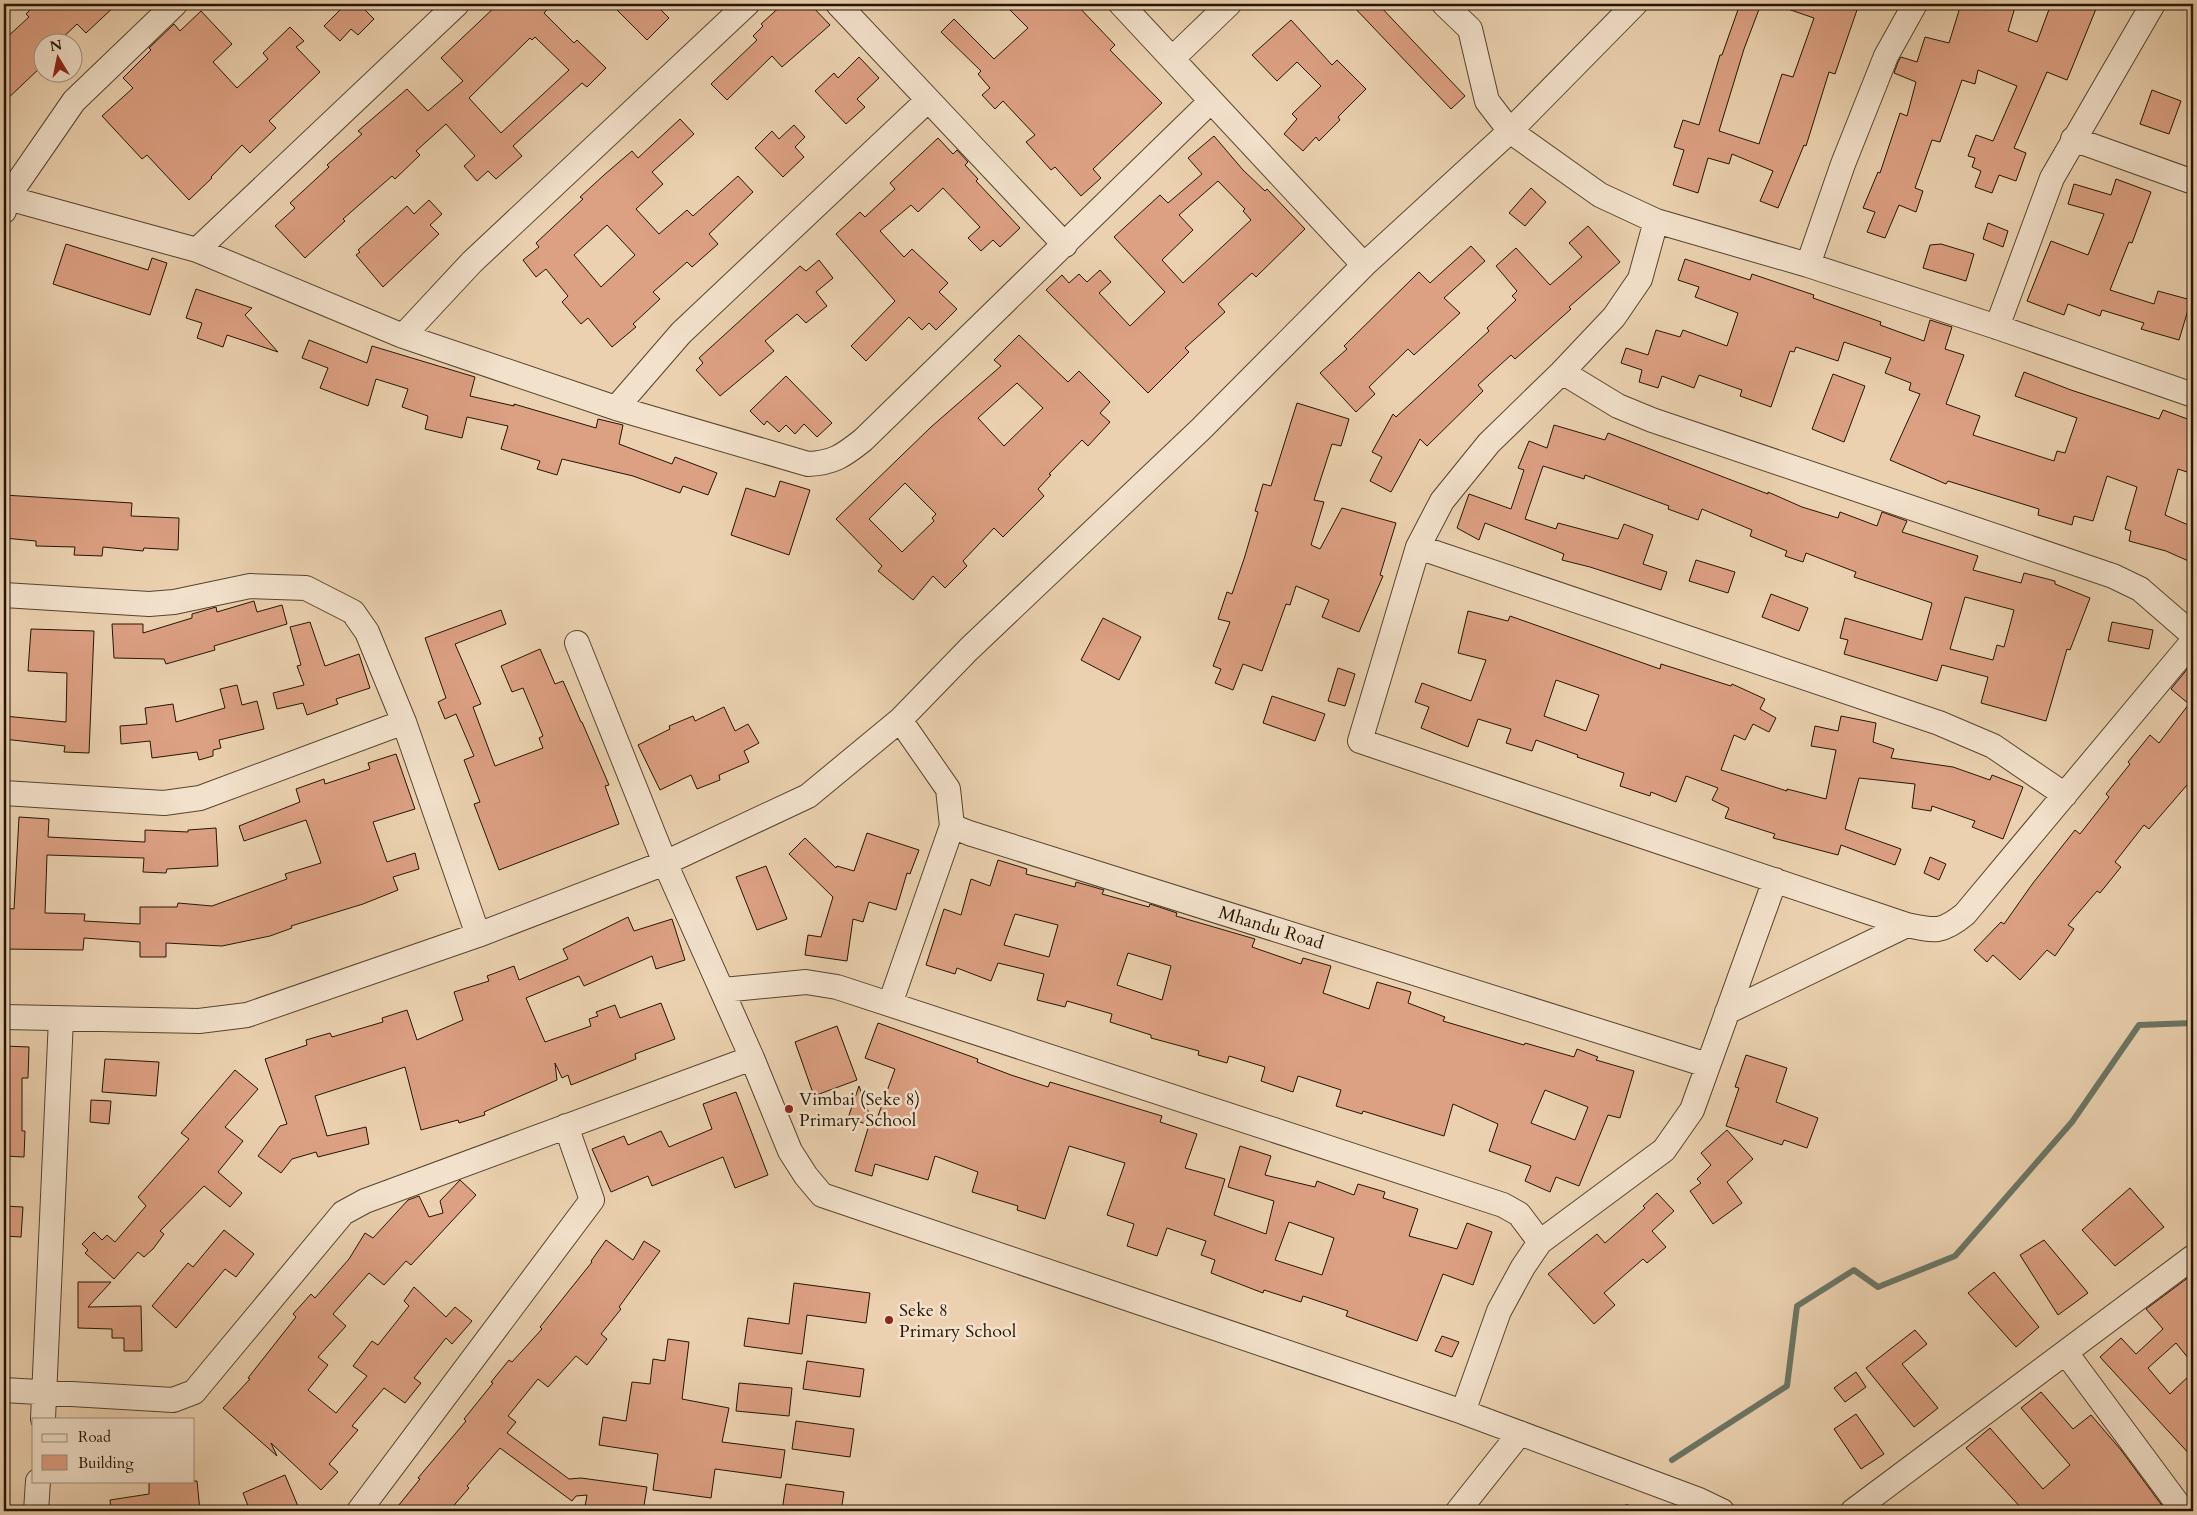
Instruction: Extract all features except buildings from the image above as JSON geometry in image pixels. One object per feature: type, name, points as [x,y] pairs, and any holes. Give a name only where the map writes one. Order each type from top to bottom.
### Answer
[{"type":"street","points":[[175,4],[74,101],[5,202],[197,250],[403,336],[616,408],[808,464],[827,464],[845,455],[863,440],[1211,102]]},
{"type":"street","points":[[197,250],[457,4]]},
{"type":"street","points":[[403,336],[472,262],[748,4]]},
{"type":"street","points":[[838,4],[1065,245]]},
{"type":"street","points":[[1121,4],[1364,265]]},
{"type":"street","points":[[1173,58],[1229,4]]},
{"type":"street","points":[[1444,4],[1470,29],[1487,101],[1510,131],[1600,196],[1656,221],[1808,265],[1997,327],[2193,395]]},
{"type":"street","points":[[4,1017],[199,1021],[247,1015],[478,935],[665,863],[808,796],[900,720],[969,649],[1201,429],[1364,265],[1510,131],[1635,4]]},
{"type":"street","points":[[1808,265],[1843,164],[1886,56],[1915,4]]},
{"type":"street","points":[[1997,327],[2052,178],[2073,138],[2153,4]]},
{"type":"street","points":[[616,408],[681,333],[928,100]]},
{"type":"street","points":[[2073,138],[2193,182]]},
{"type":"street","points":[[1656,221],[1640,279],[1614,317],[1562,372],[1489,443],[1442,501],[1418,547],[1360,741],[1907,924],[1934,931],[1951,926],[1965,914],[2193,641]]},
{"type":"street","points":[[1562,372],[1618,406],[1652,420],[2113,576],[2140,589],[2193,635]]},
{"type":"street","points":[[1418,547],[1940,723],[1993,746],[2064,795]]},
{"type":"street","points":[[4,595],[149,604],[174,602],[250,586],[306,588],[353,612],[367,632],[404,722],[478,935]]},
{"type":"street","points":[[577,643],[665,863],[723,990],[790,1151],[806,1176],[822,1195],[1463,1412],[1699,1500],[1722,1511]]},
{"type":"street","points":[[890,1004],[952,826],[948,789],[900,720]]},
{"type":"street","points":[[4,793],[164,803],[200,798],[404,722]]},
{"type":"street","name":"Mhandu Road","points":[[952,826],[969,834],[1707,1065]]},
{"type":"street","points":[[1463,1412],[1499,1311],[1523,1267],[1540,1242],[1664,1150],[1692,1110],[1775,880]]},
{"type":"street","points":[[1727,1012],[1907,924]]},
{"type":"street","points":[[723,990],[806,982],[837,987],[1503,1205],[1518,1214],[1540,1242]]},
{"type":"street","points":[[42,1418],[45,1392],[61,1019]]},
{"type":"street","points":[[4,1390],[173,1400],[194,1392],[343,1213],[365,1201],[752,1058]]},
{"type":"street","points":[[359,1511],[592,1200],[566,1126]]},
{"type":"street","points":[[1854,1511],[2193,1257]]},
{"type":"street","points":[[2066,1353],[2183,1511]]},
{"type":"street","points":[[1458,1511],[1520,1433]]},
{"type":"street","points":[[36,1511],[38,1482]]},
{"type":"waterway","points":[[1672,1460],[1787,1386],[1797,1306],[1854,1270],[1878,1287],[1955,1256],[2072,1122],[2139,1025],[2193,1023]]},
{"type":"waterway","points":[[1625,1511],[1627,1507]]},
{"type":"place","name":"Vimbai (Seke 8) Primary School","points":[[789,1109]]},
{"type":"place","name":"Seke 8 Primary School","points":[[889,1320]]}]
